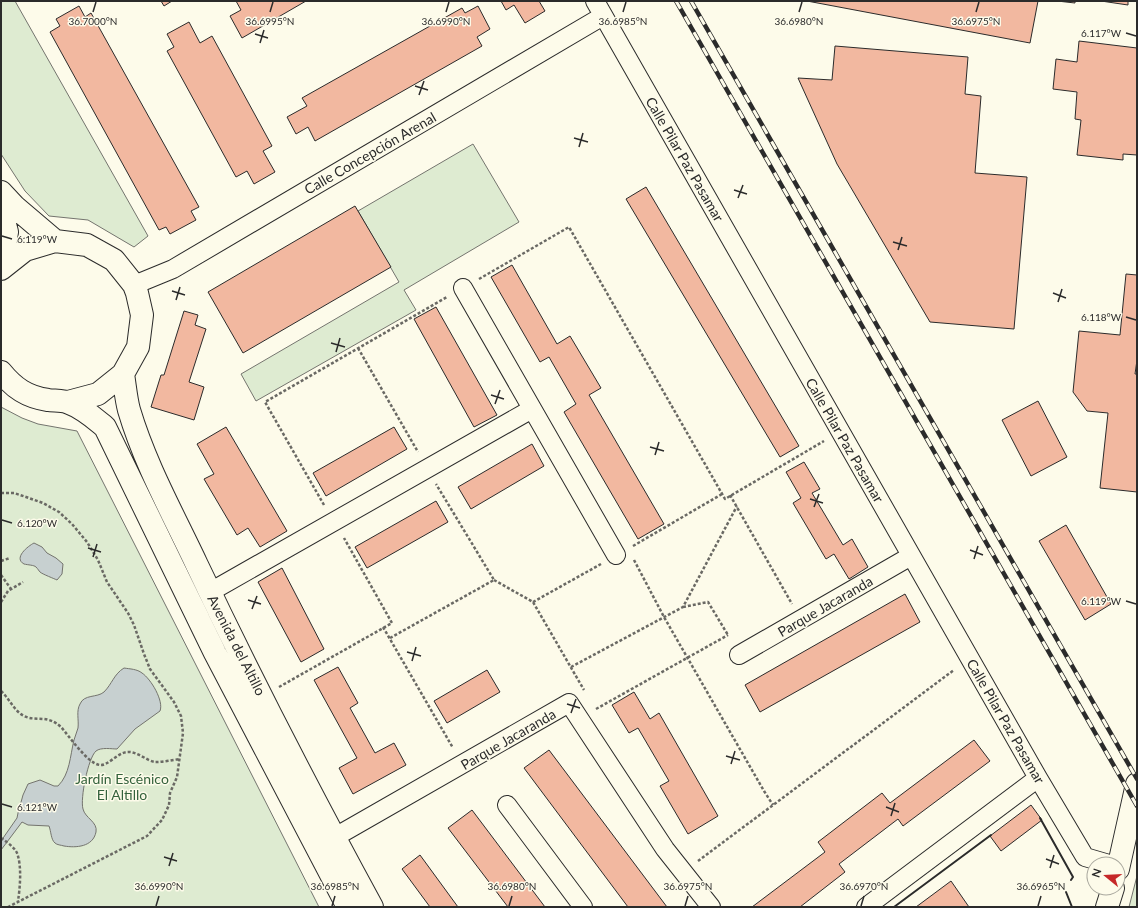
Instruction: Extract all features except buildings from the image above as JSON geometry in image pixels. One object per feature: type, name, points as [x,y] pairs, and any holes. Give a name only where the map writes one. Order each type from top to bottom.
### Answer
[{"type":"street","name":"Calle Concepción Arenal","points":[[134,285],[173,269],[599,8]]},
{"type":"street","name":"Calle Pilar Paz Pasamar","points":[[599,8],[1038,778],[1086,856]]},
{"type":"street","points":[[1,192],[15,207],[56,241]]},
{"type":"street","name":"Avenida del Altillo","points":[[1,209],[7,232],[1,269]]},
{"type":"street","name":"Avenida del Altillo","points":[[1,269],[26,250],[56,241],[87,245],[114,260],[134,285],[142,315],[138,346],[123,374],[98,394],[68,402]]},
{"type":"street","points":[[464,288],[532,409],[624,555]]},
{"type":"street","name":"Avenida del Altillo","points":[[1,372],[9,383],[24,393],[37,398],[68,402],[91,415],[105,427],[215,653],[348,907]]},
{"type":"street","name":"Avenida del Altillo","points":[[123,374],[128,408],[143,451],[262,697],[372,907]]},
{"type":"street","points":[[210,592],[532,409]]},
{"type":"street","name":"Parque Jacaranda","points":[[739,655],[911,556]]},
{"type":"street","name":"Parque Jacaranda","points":[[335,837],[569,703],[665,849],[711,907]]},
{"type":"street","points":[[866,907],[1038,778]]},
{"type":"street","points":[[1119,856],[1137,784]]},
{"type":"street","points":[[507,804],[583,907]]},
{"type":"street","points":[[1107,907],[1110,896]]},
{"type":"path","points":[[358,348],[494,580],[532,602],[586,693],[569,703]]},
{"type":"path","points":[[1,493],[14,493],[43,503],[59,512],[72,524],[87,542],[98,560],[107,582],[128,613],[134,625],[150,669],[174,702],[181,716],[183,733],[177,777],[170,793],[169,805],[162,820],[147,836],[8,907]]},
{"type":"path","points":[[730,495],[801,620]]},
{"type":"path","points":[[682,607],[737,506]]},
{"type":"path","points":[[262,697],[392,623],[334,522]]},
{"type":"path","points":[[624,555],[664,617],[773,805]]},
{"type":"path","points":[[1,561],[10,558]]},
{"type":"path","points":[[1,575],[11,589]]},
{"type":"path","points":[[390,638],[494,580]]},
{"type":"path","points":[[1,602],[8,591],[23,582]]},
{"type":"path","points":[[570,667],[682,607],[708,602],[728,635],[597,710],[593,704]]},
{"type":"path","points":[[383,627],[463,764]]},
{"type":"path","points":[[684,872],[970,658]]},
{"type":"path","points":[[1,691],[24,716],[44,718],[53,721],[61,727],[73,743],[92,762],[99,766],[105,764],[119,754],[127,752],[139,755],[154,762],[180,759]]},
{"type":"path","points":[[1,838],[10,844],[17,853],[20,868],[18,902]]},
{"type":"green space","points":[[1,1],[15,1],[148,236],[134,247],[88,220],[49,216],[25,191],[1,154]]},
{"type":"green space","points":[[473,144],[519,222],[404,290],[416,310],[256,401],[241,374],[399,282],[358,211]]},
{"type":"green space","name":"Jardín Escénico El Altillo","points":[[1,407],[22,418],[38,424],[77,431],[319,907],[1,907]]},
{"type":"green space","points":[[1137,876],[1137,907],[1129,907]]},
{"type":"shaded area","points":[[34,543],[42,547],[47,553],[63,564],[62,574],[57,580],[41,573],[35,566],[24,564],[21,561],[20,559],[23,552]]},
{"type":"shaded area","points":[[124,668],[133,669],[146,676],[156,690],[161,707],[160,711],[135,729],[117,749],[101,749],[96,751],[93,755],[85,779],[82,804],[84,812],[95,825],[96,832],[94,837],[88,844],[74,847],[64,846],[54,842],[49,826],[28,825],[22,822],[1,850],[1,841],[17,818],[23,795],[28,784],[40,780],[54,786],[58,786],[65,776],[78,728],[78,710],[82,701],[88,697],[104,692],[118,673]]},
{"type":"railway","points":[[676,1],[1137,806]]},
{"type":"railway","points":[[691,1],[1137,779]]},
{"type":"wall","points":[[1040,818],[1073,877],[1071,880]]},
{"type":"wall","points":[[894,907],[991,835]]},
{"type":"wall","points":[[1066,892],[1072,907]]}]
